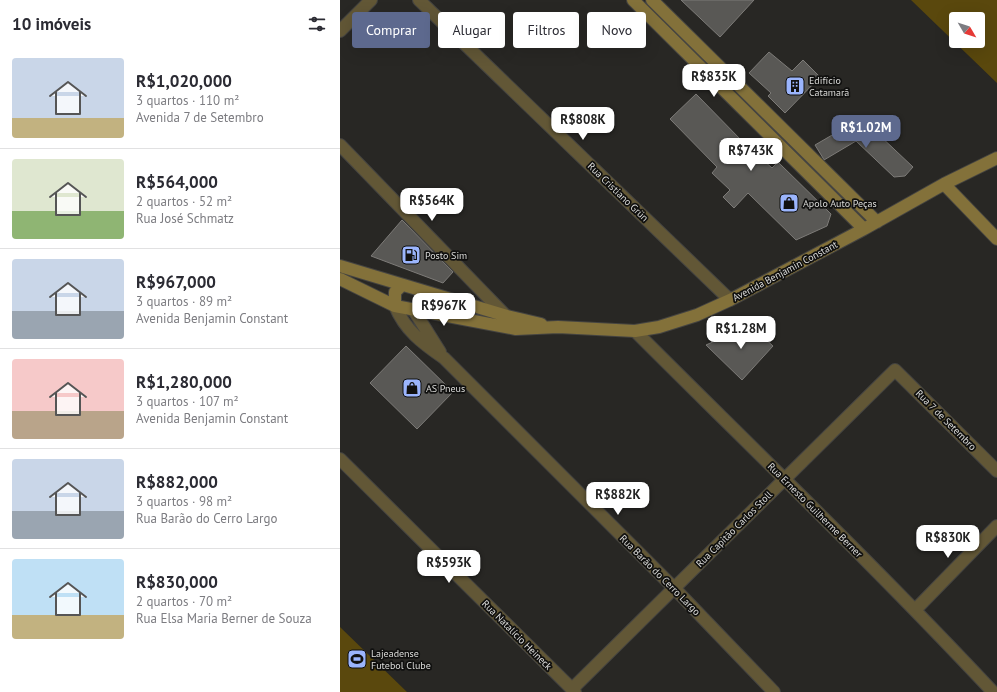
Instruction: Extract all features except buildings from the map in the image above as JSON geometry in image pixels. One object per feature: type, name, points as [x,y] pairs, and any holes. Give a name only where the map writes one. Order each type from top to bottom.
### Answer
[{"type":"main road","points":[[633,0],[864,229]]},
{"type":"main road","points":[[652,0],[877,222]]},
{"type":"main road","points":[[679,46],[688,36]]},
{"type":"main road","points":[[749,116],[759,106]]},
{"type":"main road","name":"Avenida Benjamin Constant","points":[[340,279],[395,306],[516,329],[558,327],[635,330],[666,325],[697,315],[730,300],[877,222],[944,184],[997,158]]},
{"type":"main road","points":[[944,184],[997,239]]},
{"type":"main road","name":"Avenida Benjamin Constant","points":[[340,266],[507,316],[558,327]]},
{"type":"main road","points":[[395,306],[395,292],[402,285]]},
{"type":"main road","points":[[413,309],[414,289]]},
{"type":"street","points":[[340,31],[371,0]]},
{"type":"street","name":"Rua Cristiano Grün","points":[[419,0],[730,300]]},
{"type":"street","points":[[340,145],[507,316],[516,329]]},
{"type":"street","name":"Rua Barão do Cerro Largo","points":[[395,306],[402,321],[408,329],[426,346],[444,358],[675,589],[774,692]]},
{"type":"street","name":"Rua Barão do Cerro Largo","points":[[413,309],[444,358]]},
{"type":"street","name":"Rua Ernesto Guilherme Berner","points":[[635,330],[783,479],[916,609],[993,692]]},
{"type":"street","name":"Rua Capitão Carlos Stoll","points":[[574,690],[783,479],[895,370]]},
{"type":"street","name":"Rua 7 de Setembro","points":[[895,370],[997,471]]},
{"type":"street","name":"Rua Natalício Heineck","points":[[340,459],[574,690]]},
{"type":"street","points":[[916,609],[997,526]]},
{"type":"shaded area","points":[[911,0],[997,0],[997,83],[961,48],[985,48],[985,12],[949,12],[949,37]]},
{"type":"shaded area","points":[[769,123],[843,196],[840,198],[767,125]]},
{"type":"shaded area","name":"Lajeadense Futebol Clube","points":[[340,627],[407,692],[340,692]]},
{"type":"place","name":"Edifício Catamarã","points":[[795,86]]},
{"type":"place","name":"Apolo Auto Peças","points":[[789,203]]},
{"type":"place","name":"Posto Sim","points":[[411,255]]},
{"type":"place","name":"AS Pneus","points":[[412,388]]},
{"type":"place","name":"Lajeadense Futebol Clube","points":[[357,659]]}]
